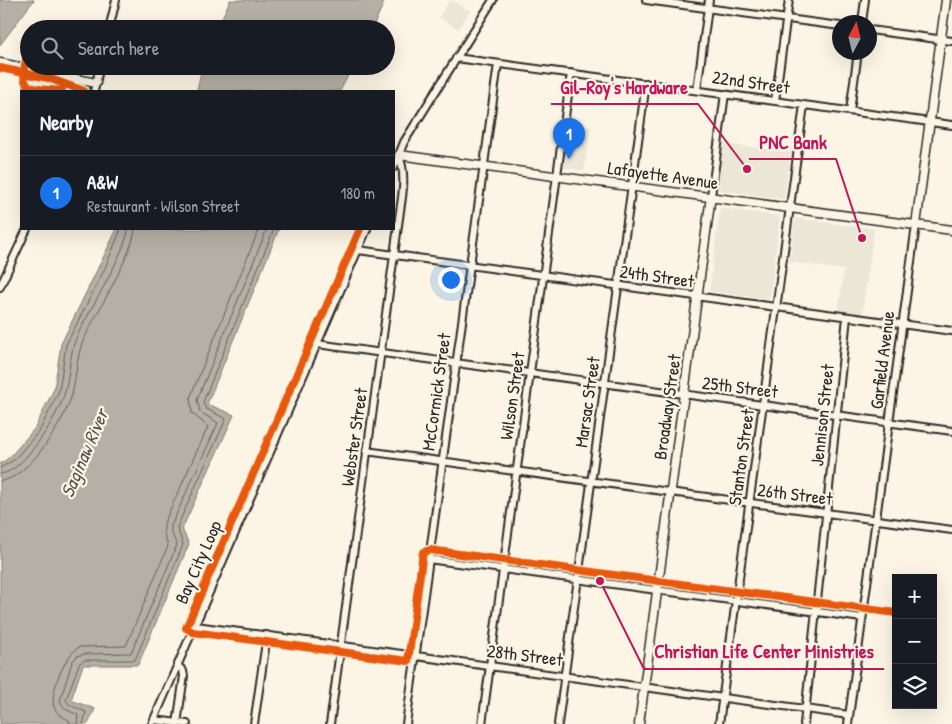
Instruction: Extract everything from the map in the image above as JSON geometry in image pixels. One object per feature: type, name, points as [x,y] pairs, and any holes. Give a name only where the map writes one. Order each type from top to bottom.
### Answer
[{"type":"main road","name":"Garfield Avenue","points":[[916,224],[946,0]]},
{"type":"main road","points":[[0,63],[20,68]]},
{"type":"main road","points":[[51,75],[95,87]]},
{"type":"main road","name":"Lafayette Avenue","points":[[399,155],[632,185],[952,230]]},
{"type":"main road","name":"Broadway Street","points":[[639,724],[712,196]]},
{"type":"street","points":[[110,20],[116,0]]},
{"type":"street","points":[[395,165],[404,142],[493,0]]},
{"type":"street","points":[[646,0],[832,25]]},
{"type":"street","points":[[697,90],[709,0]]},
{"type":"street","points":[[775,101],[789,0]]},
{"type":"street","points":[[863,15],[865,0]]},
{"type":"street","points":[[877,31],[952,42]]},
{"type":"street","name":"22nd Street","points":[[456,58],[952,125]]},
{"type":"street","points":[[850,111],[857,60]]},
{"type":"street","name":"McCormick Street","points":[[406,724],[498,64]]},
{"type":"street","name":"Wilson Street","points":[[482,724],[571,73]]},
{"type":"street","name":"Marsac Street","points":[[558,724],[646,83]]},
{"type":"street","name":"Broadway Street","points":[[712,196],[725,94]]},
{"type":"street","name":"Stanton Street","points":[[719,724],[804,105]]},
{"type":"street","name":"Webster Street","points":[[330,724],[403,185],[402,163],[399,155]]},
{"type":"street","name":"Garfield Avenue","points":[[848,724],[916,224]]},
{"type":"street","points":[[0,287],[27,230]]},
{"type":"street","points":[[187,724],[153,722],[367,230]]},
{"type":"street","name":"24th Street","points":[[358,250],[952,332]]},
{"type":"street","name":"Jennison Street","points":[[804,724],[847,317]]},
{"type":"street","name":"25th Street","points":[[317,344],[952,431]]},
{"type":"street","name":"26th Street","points":[[366,451],[952,530]]},
{"type":"street","points":[[428,559],[862,618]]},
{"type":"street","name":"28th Street","points":[[196,626],[723,696],[849,715]]},
{"type":"street","points":[[254,724],[267,635]]},
{"type":"street","points":[[177,724],[184,676],[183,671],[178,666]]},
{"type":"shaded area","points":[[450,0],[470,11],[458,29],[439,17]]},
{"type":"shaded area","points":[[569,123],[591,127],[584,171],[562,167]]},
{"type":"shaded area","points":[[724,144],[791,152],[784,199],[718,190]]},
{"type":"shaded area","points":[[720,208],[780,216],[770,299],[709,291]]},
{"type":"shaded area","points":[[795,218],[874,229],[862,315],[838,311],[844,270],[789,262]]},
{"type":"water","points":[[0,0],[34,0],[0,45]]},
{"type":"water","points":[[230,0],[385,0],[376,20],[221,20]]},
{"type":"water","points":[[200,75],[348,75],[341,90],[197,90]]},
{"type":"water","name":"Saginaw River","points":[[117,230],[279,230],[207,404],[234,415],[182,529],[189,544],[138,665],[83,665],[71,700],[95,709],[88,724],[0,724],[0,464],[10,457],[35,428],[54,389],[61,344]]},
{"type":"cycle path","points":[[0,68],[20,72]]},
{"type":"cycle path","points":[[24,75],[26,84],[30,87],[49,90]]},
{"type":"cycle path","points":[[34,75],[81,90]]},
{"type":"cycle path","name":"Bay City Loop","points":[[360,230],[186,628],[193,632],[408,661],[423,552],[430,550],[892,612]]},
{"type":"place","name":"A&W","points":[[569,159]]},
{"type":"place","name":"Gil-Roy's Hardware","points":[[747,169]]},
{"type":"place","name":"PNC Bank","points":[[862,238]]},
{"type":"place","name":"Christian Life Center Ministries","points":[[600,581]]}]
